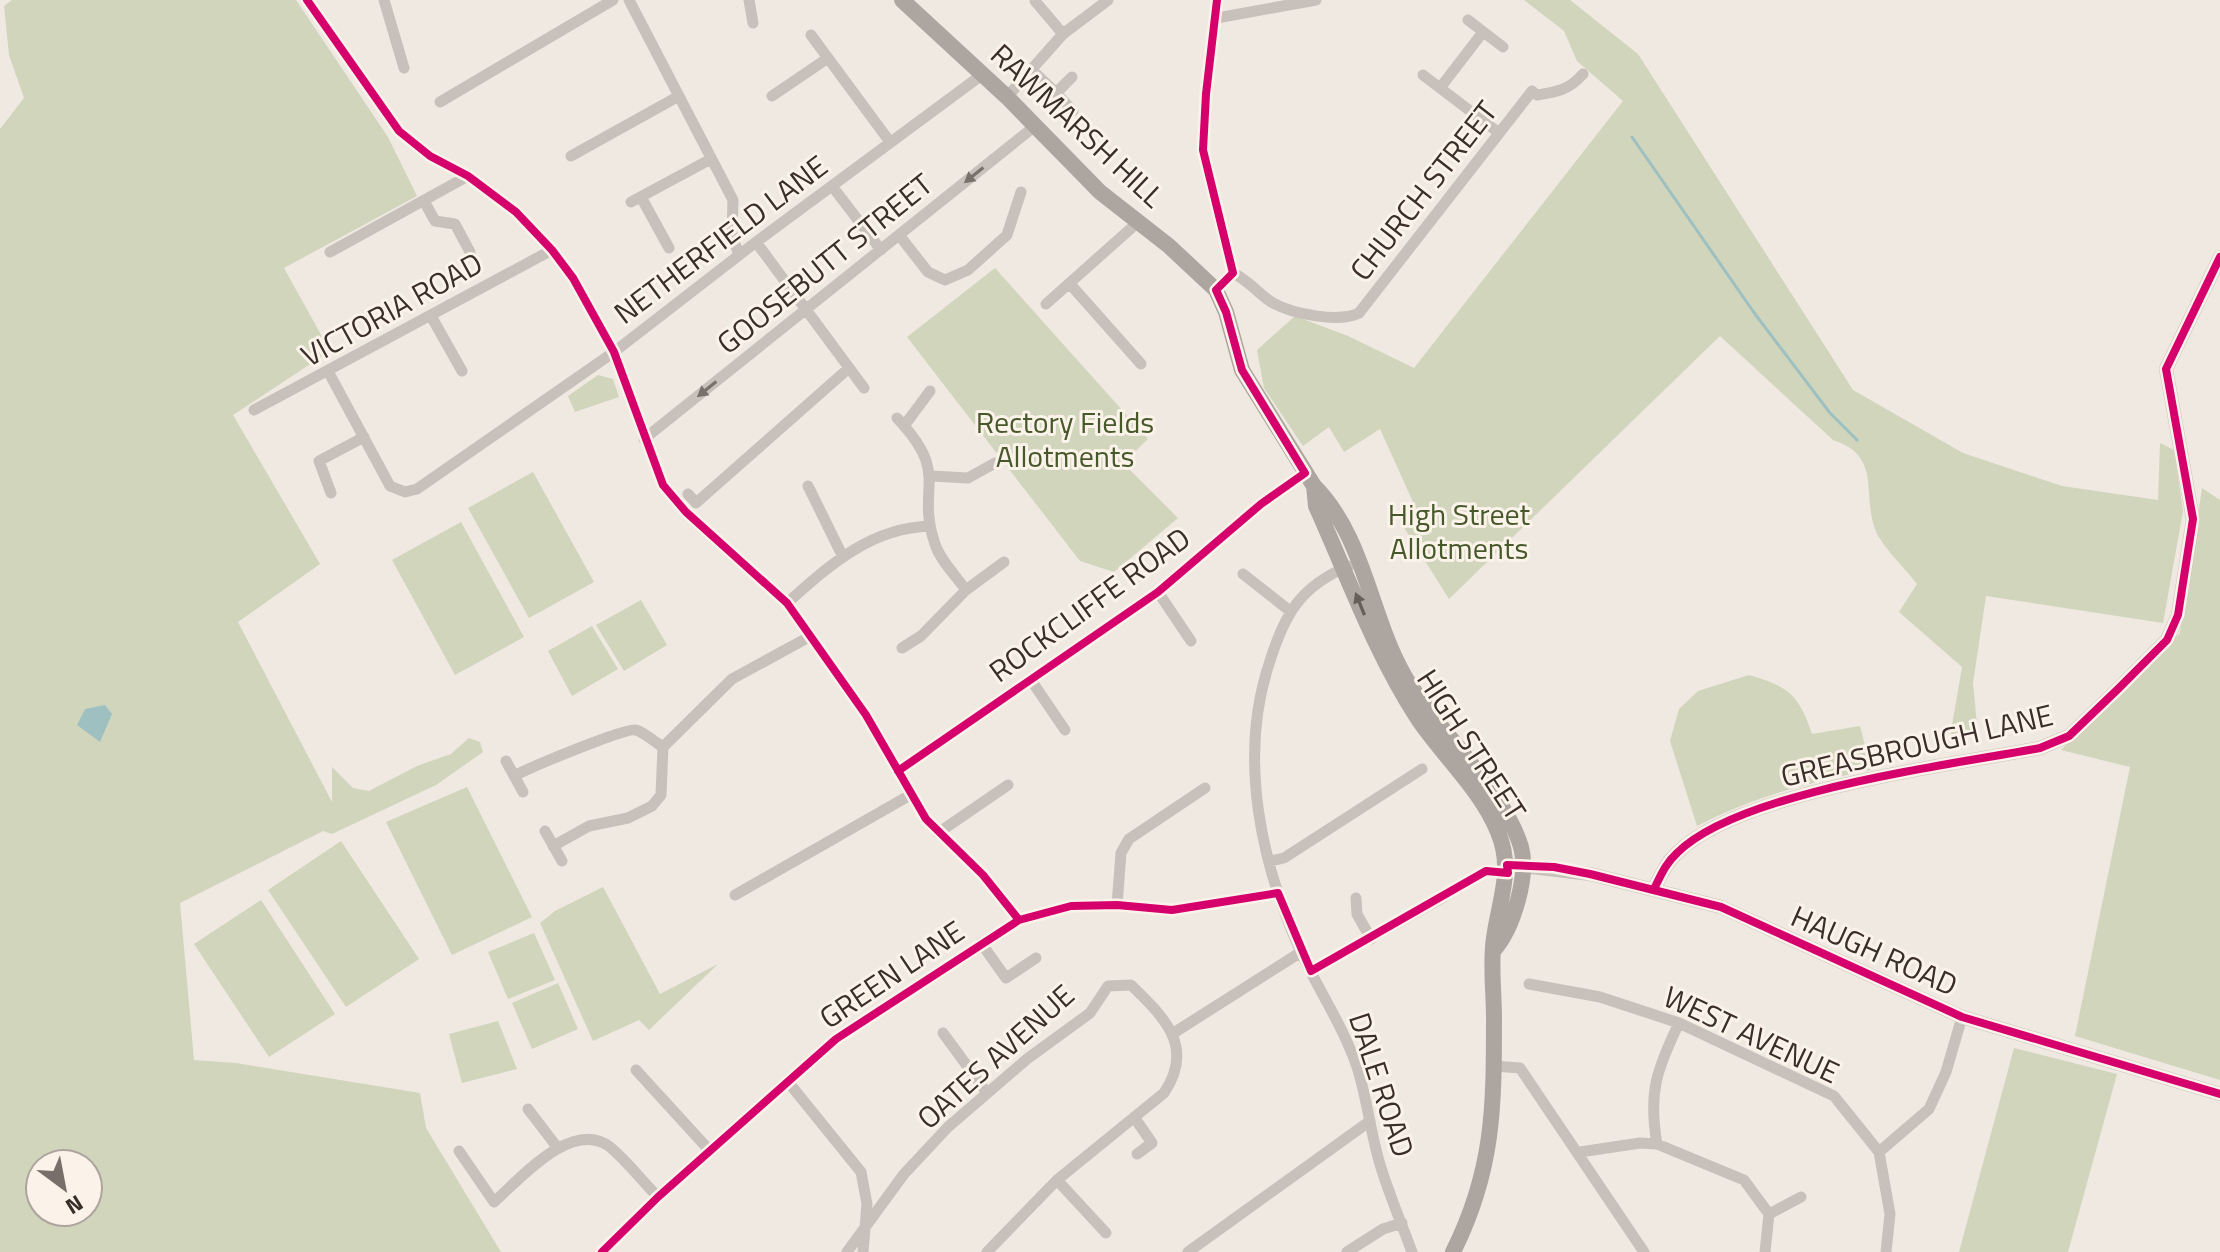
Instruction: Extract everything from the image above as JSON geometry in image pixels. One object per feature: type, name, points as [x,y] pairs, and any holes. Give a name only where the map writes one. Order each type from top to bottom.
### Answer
[{"type":"main road","name":"RAWMARSH HILL","points":[[902,0],[1137,223],[1169,246],[1216,290]]},
{"type":"main road","name":"HIGH STREET","points":[[1216,290],[1226,312],[1242,370],[1310,480],[1316,506],[1352,565],[1395,679],[1418,718],[1487,811],[1516,865],[1494,950],[1494,1066],[1483,1180],[1453,1252]]},
{"type":"street","points":[[307,0],[399,131],[430,156],[468,176],[516,212],[552,250],[573,278],[614,352],[663,485],[686,512],[787,603],[866,715],[938,833],[983,875],[1019,920]]},
{"type":"street","points":[[384,0],[404,68]]},
{"type":"street","points":[[440,102],[613,0]]},
{"type":"street","points":[[629,0],[734,203],[732,235],[739,255]]},
{"type":"street","points":[[749,0],[753,23]]},
{"type":"street","points":[[1007,97],[1063,34],[1108,0]]},
{"type":"street","points":[[1216,290],[1233,273],[1203,150],[1217,0]]},
{"type":"street","points":[[1217,18],[1316,0]]},
{"type":"street","points":[[1036,8],[1063,34]]},
{"type":"street","points":[[1468,20],[1503,47]]},
{"type":"street","points":[[1440,88],[1483,32]]},
{"type":"street","points":[[811,35],[890,142]]},
{"type":"street","points":[[772,96],[828,58]]},
{"type":"street","points":[[1032,70],[1073,111]]},
{"type":"street","name":"NETHERFIELD LANE","points":[[364,437],[390,486],[405,492],[417,489],[614,352],[756,242],[983,74]]},
{"type":"street","name":"CHURCH STREET","points":[[1233,273],[1252,282],[1277,305],[1341,318],[1359,313],[1532,91],[1537,95],[1559,92],[1572,86],[1583,74]]},
{"type":"street","points":[[1423,75],[1499,133]]},
{"type":"street","points":[[1056,93],[1072,77]]},
{"type":"street","points":[[571,156],[679,96]]},
{"type":"street","name":"GOOSEBUTT STREET","points":[[644,439],[1035,126]]},
{"type":"street","points":[[669,248],[636,199],[711,159]]},
{"type":"street","points":[[330,252],[468,176]]},
{"type":"street","points":[[832,186],[881,250]]},
{"type":"street","points":[[899,235],[928,272],[945,280],[968,270],[1007,235],[1021,192]]},
{"type":"street","points":[[424,201],[435,221],[455,224],[470,252]]},
{"type":"street","points":[[1046,304],[1137,223]]},
{"type":"street","points":[[756,242],[864,388]]},
{"type":"street","name":"VICTORIA ROAD","points":[[254,410],[329,373],[552,250]]},
{"type":"street","name":"GREASBROUGH LANE","points":[[1654,889],[1664,868],[1678,851],[1700,835],[1781,802],[2040,748],[2069,736],[2167,640],[2178,615],[2193,519],[2166,369],[2220,257]]},
{"type":"street","points":[[1070,284],[1141,364]]},
{"type":"street","points":[[431,316],[462,371]]},
{"type":"street","points":[[688,494],[696,503],[849,368]]},
{"type":"street","points":[[329,373],[364,437],[319,461],[331,493]]},
{"type":"street","points":[[930,391],[900,422],[927,456],[931,476],[930,526],[935,547],[966,590]]},
{"type":"street","points":[[931,476],[968,478],[995,463]]},
{"type":"street","name":"ROCKCLIFFE ROAD","points":[[898,771],[1158,592],[1261,504],[1310,480]]},
{"type":"street","points":[[808,486],[842,555]]},
{"type":"street","points":[[787,603],[842,555],[887,531],[930,526]]},
{"type":"street","points":[[902,648],[921,636],[966,590],[1004,562]]},
{"type":"street","points":[[1243,574],[1290,611],[1320,579],[1352,565]]},
{"type":"street","points":[[1158,592],[1191,641]]},
{"type":"street","name":"DALE ROAD","points":[[1290,611],[1262,683],[1253,736],[1256,786],[1278,893],[1301,952],[1352,1054],[1379,1160],[1412,1252]]},
{"type":"street","points":[[553,846],[589,826],[628,818],[652,806],[661,795],[663,747],[732,679],[809,637]]},
{"type":"street","points":[[1031,680],[1065,730]]},
{"type":"street","points":[[514,776],[544,760],[581,751],[618,732],[635,730],[663,747]]},
{"type":"street","points":[[506,761],[523,792]]},
{"type":"street","points":[[1271,861],[1284,858],[1422,769]]},
{"type":"street","points":[[938,833],[1008,785]]},
{"type":"street","points":[[1117,905],[1121,853],[1129,839],[1205,788]]},
{"type":"street","points":[[735,895],[912,794]]},
{"type":"street","points":[[545,831],[562,861]]},
{"type":"street","name":"HAUGH ROAD","points":[[1516,865],[1554,867],[1721,907],[1962,1017],[2220,1094]]},
{"type":"street","name":"GREEN LANE","points":[[602,1252],[658,1197],[857,1023],[1019,920],[1071,906],[1117,905],[1172,910],[1278,893]]},
{"type":"street","points":[[1311,971],[1444,897]]},
{"type":"street","points":[[1356,898],[1357,914],[1371,939]]},
{"type":"street","points":[[981,943],[1006,978],[1036,958]]},
{"type":"street","points":[[987,1252],[1057,1180],[1164,1093],[1175,1077],[1180,1050],[1172,1034],[1301,952]]},
{"type":"street","name":"OATES AVENUE","points":[[847,1252],[904,1174],[987,1093],[1090,1013],[1104,989],[1114,983],[1124,983],[1138,992],[1172,1034]]},
{"type":"street","name":"WEST AVENUE","points":[[1529,984],[1600,997],[1679,1023],[1834,1096],[1879,1152],[1890,1214],[1886,1252]]},
{"type":"street","points":[[1879,1152],[1929,1109],[1946,1072],[1962,1017]]},
{"type":"street","points":[[1657,1144],[1651,1108],[1657,1069],[1679,1023]]},
{"type":"street","points":[[943,1033],[987,1093]]},
{"type":"street","points":[[1494,1066],[1520,1068],[1580,1152],[1644,1252]]},
{"type":"street","points":[[636,1070],[710,1151]]},
{"type":"street","points":[[789,1083],[858,1166],[866,1191],[867,1224],[863,1252]]},
{"type":"street","points":[[528,1109],[557,1147]]},
{"type":"street","points":[[1134,1117],[1152,1143],[1137,1154]]},
{"type":"street","points":[[1188,1252],[1370,1121]]},
{"type":"street","points":[[459,1151],[494,1202],[557,1147],[572,1141],[607,1145],[658,1197]]},
{"type":"street","points":[[1580,1152],[1640,1143],[1657,1144],[1744,1180],[1769,1214],[1765,1252]]},
{"type":"street","points":[[1057,1180],[1106,1233]]},
{"type":"street","points":[[1769,1214],[1801,1197]]},
{"type":"street","points":[[1347,1252],[1383,1229],[1402,1223]]},
{"type":"green space","points":[[12,0],[296,0],[388,137],[417,196],[284,268],[330,351],[233,415],[320,564],[238,622],[332,802],[332,767],[353,788],[369,791],[417,766],[451,754],[469,738],[480,742],[483,752],[436,785],[332,834],[323,831],[180,903],[194,1060],[236,1063],[420,1093],[426,1128],[501,1252],[0,1252],[0,129],[24,98],[9,55],[4,6]]},
{"type":"green space","name":"High Street Allotments","points":[[1524,0],[1570,0],[1638,54],[1853,390],[1963,453],[2062,486],[2158,500],[2160,443],[2174,450],[2183,511],[2163,623],[1986,596],[1973,683],[1978,735],[1949,743],[1962,667],[1899,612],[1917,584],[1878,536],[1871,515],[1868,477],[1864,466],[1858,456],[1833,440],[1720,336],[1449,599],[1403,526],[1418,513],[1380,429],[1344,452],[1329,427],[1303,446],[1264,388],[1257,350],[1295,316],[1348,336],[1414,368],[1623,101],[1577,61],[1564,31]]},
{"type":"green space","name":"Rectory Fields Allotments","points":[[995,268],[1148,439],[1123,463],[1178,518],[1114,572],[1080,561],[907,337]]},
{"type":"green space","points":[[598,375],[613,379],[619,397],[575,412],[568,396]]},
{"type":"green space","points":[[533,472],[594,582],[529,618],[468,508]]},
{"type":"green space","points":[[2202,488],[2220,500],[2220,1080],[2075,1036],[2130,767],[2061,750],[2180,633]]},
{"type":"green space","points":[[461,522],[524,637],[455,675],[392,560]]},
{"type":"green space","points":[[641,600],[667,645],[624,671],[596,625]]},
{"type":"green space","points":[[592,626],[618,669],[572,696],[548,651]]},
{"type":"green space","points":[[1749,675],[1773,683],[1790,694],[1802,710],[1812,734],[1860,726],[1871,770],[1782,792],[1697,826],[1670,741],[1679,709],[1698,691]]},
{"type":"green space","points":[[467,787],[532,917],[452,955],[386,822]]},
{"type":"green space","points":[[341,841],[419,959],[346,1007],[268,890]]},
{"type":"green space","points":[[603,887],[660,994],[718,964],[649,1030],[639,1020],[593,1041],[540,923],[555,911]]},
{"type":"green space","points":[[261,900],[335,1014],[269,1057],[194,944]]},
{"type":"green space","points":[[534,933],[555,980],[508,999],[488,952]]},
{"type":"green space","points":[[558,983],[578,1029],[532,1049],[512,1003]]},
{"type":"green space","points":[[498,1021],[517,1069],[462,1083],[449,1034]]},
{"type":"green space","points":[[2014,1048],[2117,1074],[2068,1252],[1959,1252]]},
{"type":"water","points":[[105,705],[112,714],[100,742],[77,725],[85,709]]},
{"type":"waterway","points":[[1632,137],[1755,314],[1830,413],[1857,440]]},
{"type":"cycle path","points":[[307,0],[399,131],[430,156],[468,176],[516,212],[552,250],[573,278],[614,352],[663,485],[686,512],[787,603],[866,715],[926,819],[983,875],[1019,920]]},
{"type":"cycle path","points":[[898,771],[1158,592],[1261,504],[1305,473],[1242,370],[1226,312],[1216,290],[1233,273],[1203,150],[1217,0]]},
{"type":"cycle path","points":[[1654,889],[1677,853],[1707,831],[1747,813],[1796,797],[1902,772],[2040,748],[2069,736],[2167,640],[2178,615],[2193,519],[2166,369],[2220,257]]},
{"type":"cycle path","points":[[602,1252],[658,1197],[836,1039],[1019,920],[1071,906],[1117,905],[1172,910],[1278,893],[1311,971],[1486,871],[1508,873],[1507,865],[1554,867],[1721,907],[1962,1017],[2220,1094]]}]
